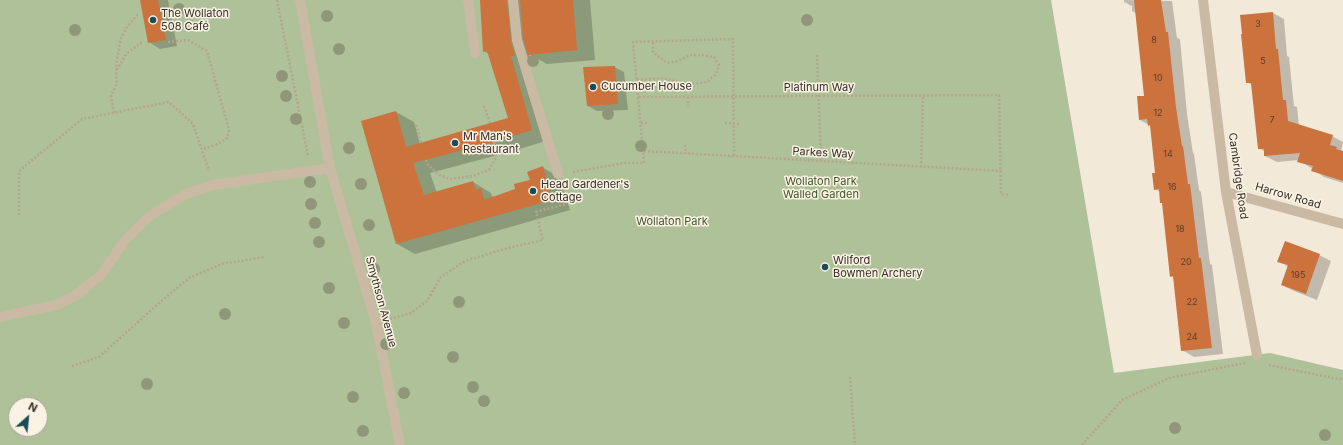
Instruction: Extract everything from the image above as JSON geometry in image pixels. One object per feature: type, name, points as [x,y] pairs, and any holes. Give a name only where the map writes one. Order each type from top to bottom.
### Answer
[{"type":"street","name":"Smythson Avenue","points":[[300,0],[330,168],[376,323],[400,445]]},
{"type":"street","points":[[468,0],[475,53]]},
{"type":"street","points":[[513,0],[517,40],[558,174]]},
{"type":"street","name":"Cambridge Road","points":[[1203,0],[1226,192],[1254,358]]},
{"type":"street","points":[[0,317],[56,305],[75,296],[101,275],[126,239],[151,214],[186,194],[213,185],[330,168]]},
{"type":"street","name":"Harrow Road","points":[[1226,192],[1343,224]]},
{"type":"path","points":[[277,0],[311,171]]},
{"type":"path","points":[[114,113],[111,96],[117,82],[116,72],[121,38],[126,27],[139,13]]},
{"type":"path","points":[[376,323],[410,313],[427,301],[441,277],[464,261],[508,248],[543,240],[536,212],[566,204],[558,174],[624,163],[644,162],[633,42],[733,39],[734,156]]},
{"type":"path","points":[[168,42],[188,40],[207,51],[229,130],[227,138],[223,141],[203,149]]},
{"type":"path","points":[[637,80],[663,78],[692,84],[706,82],[716,74],[719,65],[714,58],[702,55],[690,55],[678,61],[667,63],[653,52],[653,41]]},
{"type":"path","points":[[116,72],[126,54],[142,42]]},
{"type":"path","points":[[817,55],[821,160]]},
{"type":"path","points":[[921,167],[923,95]]},
{"type":"path","name":"Platinum Way","points":[[639,97],[999,95],[1001,172]]},
{"type":"path","points":[[688,97],[688,106]]},
{"type":"path","points":[[19,216],[19,171],[82,119],[168,102],[193,124],[203,149],[213,185]]},
{"type":"path","points":[[484,106],[490,123]]},
{"type":"path","points":[[641,122],[649,123]]},
{"type":"path","points":[[725,123],[740,124]]},
{"type":"path","points":[[416,125],[421,143]]},
{"type":"path","points":[[426,160],[428,165],[439,175],[450,179],[473,176],[489,170],[495,159],[494,142]]},
{"type":"path","points":[[686,145],[686,154]]},
{"type":"path","name":"Parkes Way","points":[[644,151],[821,160],[1001,172]]},
{"type":"path","points":[[1001,172],[1001,194],[1010,195]]},
{"type":"path","points":[[72,366],[99,357],[189,278],[222,264],[264,257]]},
{"type":"path","points":[[1082,445],[1122,400],[1169,378],[1254,358]]},
{"type":"path","points":[[1266,364],[1343,380]]},
{"type":"path","points":[[850,377],[855,445]]},
{"type":"green space","name":"Wollaton Park","points":[[0,0],[1051,0],[1114,373],[1270,353],[1343,370],[1343,445],[0,445]]},
{"type":"building","name":"The Wollaton 508 Café","points":[[140,0],[158,0],[166,40],[148,43]]},
{"type":"building","points":[[480,0],[507,0],[511,41],[515,56],[511,56],[532,130],[494,142],[413,163],[424,195],[473,181],[476,190],[481,188],[484,200],[515,189],[514,184],[530,180],[527,172],[543,166],[552,200],[396,244],[361,121],[396,111],[406,147],[508,118],[487,51],[483,52]]},
{"type":"building","points":[[520,0],[573,0],[577,50],[528,55],[523,39]]},
{"type":"building","points":[[1134,0],[1161,0],[1166,32],[1168,32],[1176,107],[1188,184],[1190,184],[1212,348],[1181,351],[1173,276],[1170,277],[1162,203],[1160,203],[1159,189],[1154,190],[1152,173],[1155,173],[1150,125],[1148,126],[1147,119],[1139,120],[1137,96],[1144,96]]},
{"type":"building","points":[[1273,12],[1283,100],[1286,100],[1288,121],[1333,135],[1330,145],[1343,151],[1343,181],[1311,171],[1313,166],[1297,162],[1300,153],[1264,156],[1264,149],[1258,149],[1251,83],[1246,83],[1240,15]]},
{"type":"building","points":[[615,66],[618,104],[587,106],[583,67]]},
{"type":"building","points":[[1285,241],[1320,254],[1306,294],[1281,285],[1288,265],[1277,262]]},
{"type":"place","name":"The Wollaton 508 Café","points":[[153,20]]},
{"type":"place","name":"Cucumber House","points":[[593,87]]},
{"type":"place","name":"Mr Man's Restaurant","points":[[455,143]]},
{"type":"place","name":"Head Gardener's Cottage","points":[[533,191]]},
{"type":"place","name":"Wilford Bowmen Archery","points":[[825,267]]},
{"type":"park label","name":"Wollaton Park Walled Garden","points":[[821,188]]}]
